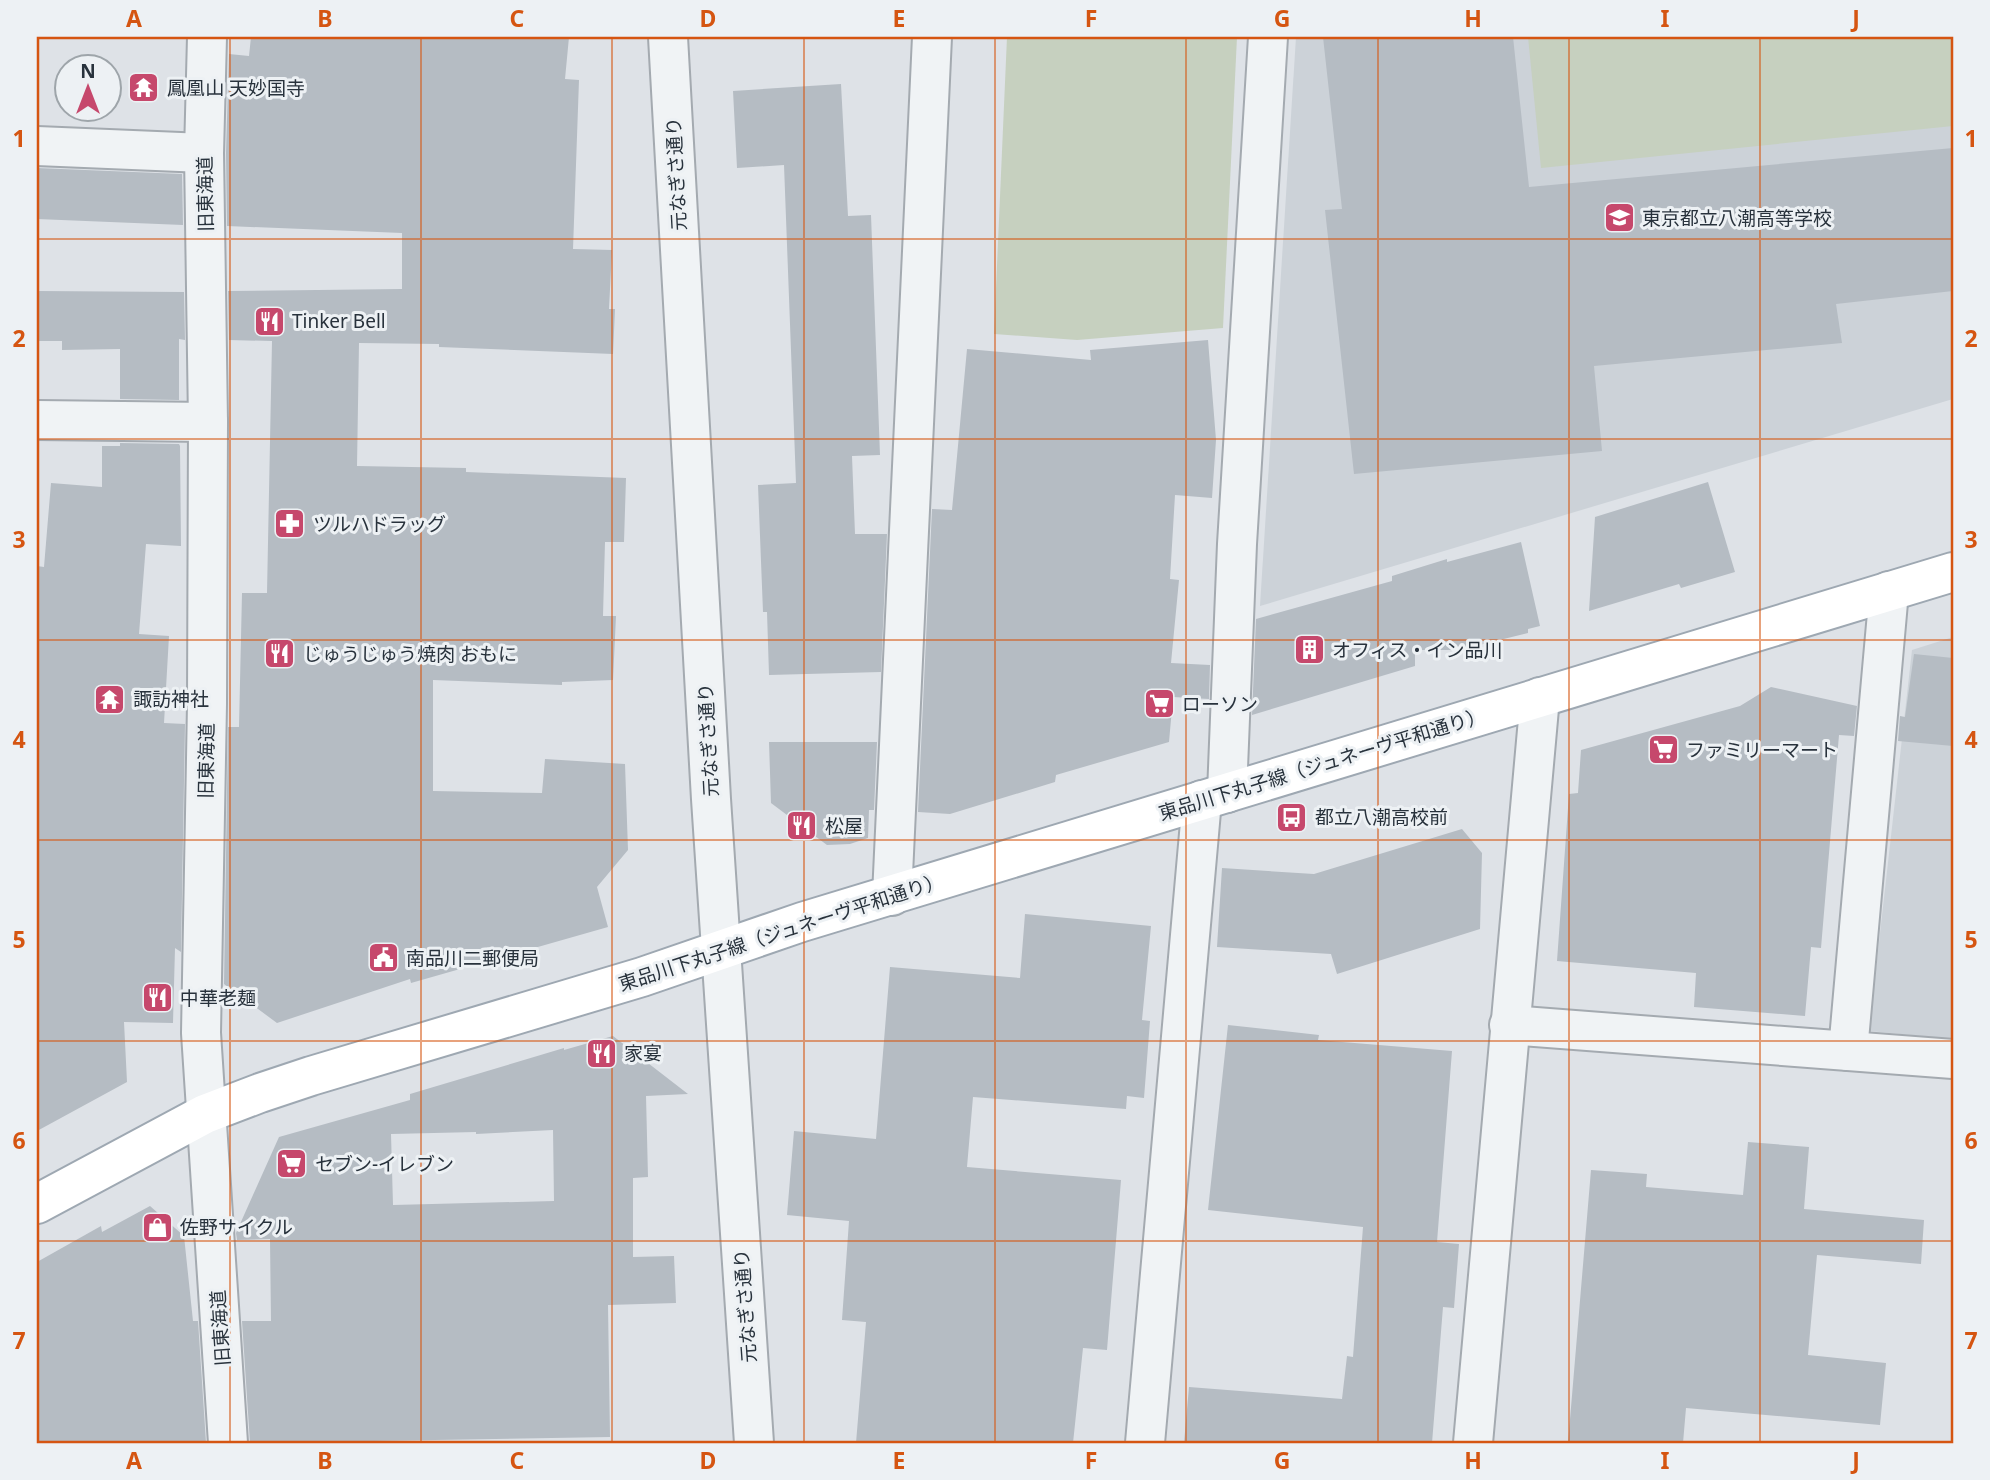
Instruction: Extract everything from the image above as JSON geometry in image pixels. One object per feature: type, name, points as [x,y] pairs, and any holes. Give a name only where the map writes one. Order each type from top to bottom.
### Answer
[{"type":"main road","points":[[1889,591],[1953,572]]},
{"type":"main road","name":"東品川下丸子線（ジュネーヴ平和通り）","points":[[37,1204],[205,1114],[311,1076],[642,977],[803,922],[1889,591]]},
{"type":"street","name":"旧東海道","points":[[207,37],[204,153],[208,691],[201,1033],[228,1443]]},
{"type":"street","name":"元なぎさ通り","points":[[668,37],[721,950],[754,1443]]},
{"type":"street","points":[[892,895],[932,37]]},
{"type":"street","points":[[1145,1443],[1215,796],[1237,544],[1268,37]]},
{"type":"street","points":[[37,146],[204,153]]},
{"type":"street","points":[[37,420],[208,422]]},
{"type":"street","points":[[1848,1051],[1889,591]]},
{"type":"street","points":[[1473,1443],[1540,697]]},
{"type":"street","points":[[1509,1025],[1953,1059]]},
{"type":"shaded area","name":"東京都立八潮高等学校","points":[[1296,37],[1953,37],[1953,399],[1260,606]]},
{"type":"shaded area","points":[[1953,637],[1953,1039],[1869,1031],[1912,650]]},
{"type":"green space","points":[[1007,37],[1237,37],[1223,328],[1077,340],[994,334]]},
{"type":"green space","points":[[1528,37],[1953,37],[1953,126],[1541,168]]},
{"type":"building","points":[[251,37],[569,37],[565,79],[579,80],[573,249],[612,250],[609,309],[615,309],[613,354],[439,347],[439,344],[359,343],[357,466],[466,468],[466,472],[626,478],[624,542],[605,542],[603,616],[616,616],[613,680],[562,682],[562,685],[433,680],[433,791],[542,793],[545,759],[625,764],[628,850],[597,887],[608,927],[411,983],[410,979],[277,1023],[224,984],[228,727],[239,727],[242,593],[267,593],[272,341],[229,340],[228,291],[402,289],[402,233],[227,226],[229,54],[249,56]]},
{"type":"building","points":[[1323,37],[1513,37],[1529,187],[1953,148],[1953,291],[1836,304],[1842,343],[1594,366],[1602,451],[1354,474],[1325,210],[1342,209]]},
{"type":"building","points":[[841,84],[848,216],[871,215],[880,455],[852,456],[855,534],[887,534],[881,672],[769,675],[767,612],[763,612],[758,485],[796,483],[784,165],[737,168],[733,91]]},
{"type":"building","points":[[37,168],[182,174],[183,225],[37,219]]},
{"type":"building","points":[[37,291],[184,292],[185,340],[179,339],[179,400],[120,399],[120,349],[62,350],[62,341],[37,341]]},
{"type":"building","points":[[1208,340],[1216,440],[1212,498],[1175,495],[1170,579],[1179,580],[1171,663],[1210,665],[1209,699],[1173,697],[1169,742],[1056,775],[1055,782],[950,814],[918,812],[932,509],[952,510],[967,349],[1091,360],[1090,350]]},
{"type":"building","points":[[120,443],[180,446],[181,546],[146,544],[139,634],[169,636],[164,723],[185,724],[181,952],[175,948],[173,1023],[124,1022],[127,1082],[37,1131],[37,566],[44,567],[51,483],[102,487],[102,446],[120,446]]},
{"type":"building","points":[[1708,482],[1735,572],[1681,588],[1679,584],[1589,611],[1595,517]]},
{"type":"building","points":[[1521,542],[1540,626],[1528,629],[1528,633],[1459,650],[1415,650],[1415,666],[1252,715],[1256,619],[1392,581],[1392,576],[1447,559],[1447,562]]},
{"type":"building","points":[[1914,654],[1953,658],[1953,746],[1898,741],[1900,716],[1905,717]]},
{"type":"building","points":[[1771,687],[1857,706],[1854,736],[1839,735],[1821,948],[1811,947],[1805,1016],[1694,1007],[1696,973],[1557,961],[1569,794],[1578,793],[1581,750],[1740,706]]},
{"type":"building","points":[[769,742],[877,742],[874,810],[869,810],[868,838],[850,844],[827,845],[771,803]]},
{"type":"building","points":[[1462,829],[1482,853],[1480,929],[1337,974],[1331,954],[1217,947],[1222,868],[1314,874]]},
{"type":"building","points":[[1025,914],[1151,926],[1142,1020],[1150,1021],[1144,1098],[1127,1096],[1126,1109],[973,1097],[967,1167],[1121,1180],[1107,1350],[1083,1348],[1073,1443],[856,1443],[866,1322],[842,1320],[849,1221],[787,1215],[794,1131],[876,1139],[890,967],[1020,978]]},
{"type":"building","points":[[1228,1025],[1319,1035],[1318,1040],[1452,1051],[1437,1242],[1459,1244],[1454,1308],[1443,1307],[1432,1443],[1184,1443],[1189,1387],[1342,1399],[1347,1356],[1353,1357],[1363,1227],[1208,1210]]},
{"type":"building","points":[[613,1036],[688,1094],[646,1096],[648,1177],[633,1178],[633,1257],[674,1256],[676,1303],[608,1305],[610,1437],[250,1443],[242,1321],[271,1321],[270,1239],[237,1240],[236,1233],[279,1137],[410,1100],[410,1094]],"holes":[[[553,1130],[554,1201],[393,1205],[391,1134]]]},
{"type":"building","points":[[1748,1142],[1809,1147],[1804,1209],[1924,1220],[1921,1264],[1817,1255],[1808,1355],[1886,1363],[1880,1425],[1686,1408],[1683,1443],[1568,1443],[1591,1170],[1647,1174],[1646,1187],[1743,1195]]},
{"type":"building","points":[[150,1206],[184,1236],[193,1321],[198,1321],[206,1443],[37,1443],[37,1262],[101,1226],[102,1232]]},
{"type":"place","name":"鳳凰山 天妙国寺","points":[[144,88]]},
{"type":"place","name":"東京都立八潮高等学校","points":[[1619,218]]},
{"type":"place","name":"Tinker Bell","points":[[269,321]]},
{"type":"place","name":"ツルハドラッグ","points":[[290,524]]},
{"type":"place","name":"オフィス・イン品川","points":[[1309,650]]},
{"type":"place","name":"じゅうじゅう焼肉 おもに","points":[[280,654]]},
{"type":"place","name":"諏訪神社","points":[[110,699]]},
{"type":"place","name":"ローソン","points":[[1159,704]]},
{"type":"place","name":"ファミリーマート","points":[[1663,750]]},
{"type":"place","name":"都立八潮高校前","points":[[1292,817]]},
{"type":"place","name":"松屋","points":[[802,826]]},
{"type":"place","name":"南品川二郵便局","points":[[383,958]]},
{"type":"place","name":"中華老麺","points":[[157,998]]},
{"type":"place","name":"家宴","points":[[601,1053]]},
{"type":"place","name":"セブン-イレブン","points":[[292,1164]]},
{"type":"place","name":"佐野サイクル","points":[[157,1227]]}]
